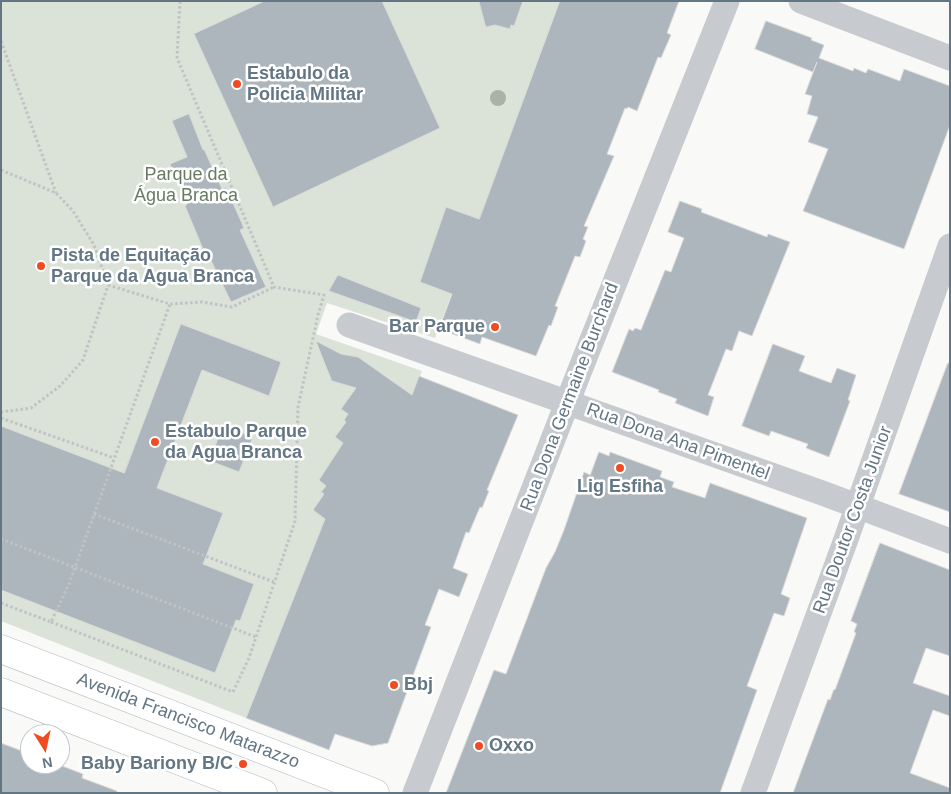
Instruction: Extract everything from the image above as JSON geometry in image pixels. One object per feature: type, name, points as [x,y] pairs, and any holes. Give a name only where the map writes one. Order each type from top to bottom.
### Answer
[{"type":"main road","name":"Avenida Francisco Matarazzo","points":[[1,649],[374,793]]},
{"type":"main road","points":[[1,692],[263,793]]},
{"type":"street","name":"Rua Dona Germaine Burchard","points":[[415,793],[727,1]]},
{"type":"street","points":[[801,1],[950,58]]},
{"type":"street","name":"Rua Doutor Costa Junior","points":[[753,793],[858,506],[950,246]]},
{"type":"street","name":"Rua Dona Ana Pimentel","points":[[349,325],[950,540]]},
{"type":"path","points":[[180,1],[177,58],[274,287]]},
{"type":"path","points":[[1,41],[56,193],[73,211],[94,245],[108,285],[82,360],[60,386],[31,408],[1,412]]},
{"type":"path","points":[[1,170],[56,193]]},
{"type":"path","points":[[1,603],[233,692],[249,658],[294,521],[298,407],[324,295],[274,287],[232,307],[202,302],[170,304],[108,285]]},
{"type":"path","points":[[51,622],[69,584],[170,304]]},
{"type":"path","points":[[1,418],[114,458]]},
{"type":"path","points":[[94,514],[274,582]]},
{"type":"path","points":[[1,538],[256,637]]},
{"type":"green space","name":"Parque da Água Branca","points":[[1,1],[560,1],[435,338],[327,303],[316,334],[422,371],[350,553],[317,540],[246,718],[1,621]]},
{"type":"building","name":"Estabulo da Policia Militar","points":[[265,1],[382,1],[440,128],[273,207],[194,34]]},
{"type":"building","points":[[479,1],[523,1],[514,26],[511,25],[510,29],[495,25],[486,27]]},
{"type":"building","points":[[560,1],[679,1],[667,33],[671,35],[661,58],[658,57],[637,111],[628,107],[627,109],[625,108],[607,154],[614,156],[584,226],[588,227],[583,239],[586,241],[580,257],[575,256],[555,306],[558,307],[551,326],[549,325],[536,356],[482,337],[480,344],[439,329],[452,294],[420,282],[446,207],[479,219]]},
{"type":"building","points":[[766,21],[812,38],[811,40],[824,45],[819,58],[853,71],[854,68],[866,73],[868,69],[900,81],[904,69],[950,86],[950,125],[904,249],[803,211],[828,149],[808,142],[818,117],[807,114],[812,96],[805,94],[817,62],[813,72],[755,49]]},
{"type":"building","points":[[189,114],[203,150],[222,189],[226,187],[244,228],[240,230],[266,287],[231,302],[205,248],[203,249],[170,164],[187,157],[172,121]]},
{"type":"building","points":[[680,201],[702,209],[701,212],[767,237],[768,234],[790,242],[752,336],[739,331],[732,351],[726,349],[708,395],[714,397],[708,416],[675,403],[677,399],[658,392],[659,390],[612,372],[629,329],[633,331],[635,328],[641,330],[665,270],[671,272],[684,238],[668,232]]},
{"type":"building","points":[[338,275],[421,308],[416,322],[329,291]]},
{"type":"building","points":[[181,324],[281,362],[269,396],[202,370],[157,488],[223,513],[203,564],[254,584],[240,621],[236,620],[215,673],[1,590],[1,426],[124,473]]},
{"type":"building","points":[[316,341],[341,354],[358,357],[412,395],[419,376],[518,415],[487,490],[489,491],[482,508],[480,507],[469,533],[466,532],[453,568],[468,574],[459,597],[439,589],[425,625],[431,627],[388,743],[372,746],[335,734],[329,750],[246,718],[325,519],[313,510],[324,494],[321,492],[326,486],[319,480],[343,443],[335,437],[346,422],[344,420],[348,414],[341,409],[356,388],[332,381]]},
{"type":"building","points":[[773,344],[805,356],[799,371],[831,383],[837,368],[856,375],[848,400],[850,401],[829,457],[806,448],[808,444],[771,431],[769,436],[742,426]]},
{"type":"building","points":[[948,363],[950,363],[950,512],[899,494]]},
{"type":"building","points":[[223,425],[253,437],[239,472],[210,461]]},
{"type":"building","points":[[599,452],[609,456],[610,452],[662,471],[660,477],[674,482],[672,487],[705,498],[710,483],[807,518],[781,594],[790,598],[784,616],[774,613],[747,686],[757,690],[720,793],[446,793],[494,670],[506,674],[546,568],[564,530],[584,472],[590,475]]},
{"type":"building","points":[[880,543],[950,570],[950,656],[926,648],[913,683],[950,696],[950,716],[933,710],[910,773],[950,788],[950,793],[793,793],[828,699],[830,700],[835,690],[856,633],[854,632],[857,624],[851,621]]},
{"type":"building","points":[[1,743],[20,750],[20,774],[70,774],[70,769],[83,774],[82,778],[117,791],[117,793],[1,793]]},
{"type":"place","name":"Estabulo da Policia Militar","points":[[237,84]]},
{"type":"place","name":"Pista de Equitação Parque da Agua Branca","points":[[41,266]]},
{"type":"place","name":"Bar Parque","points":[[495,327]]},
{"type":"place","name":"Estabulo Parque da Agua Branca","points":[[155,442]]},
{"type":"place","name":"Lig Esfiha","points":[[620,468]]},
{"type":"place","name":"Bbj","points":[[394,685]]},
{"type":"place","name":"Oxxo","points":[[479,746]]},
{"type":"place","name":"Baby Bariony B/C","points":[[243,764]]}]
